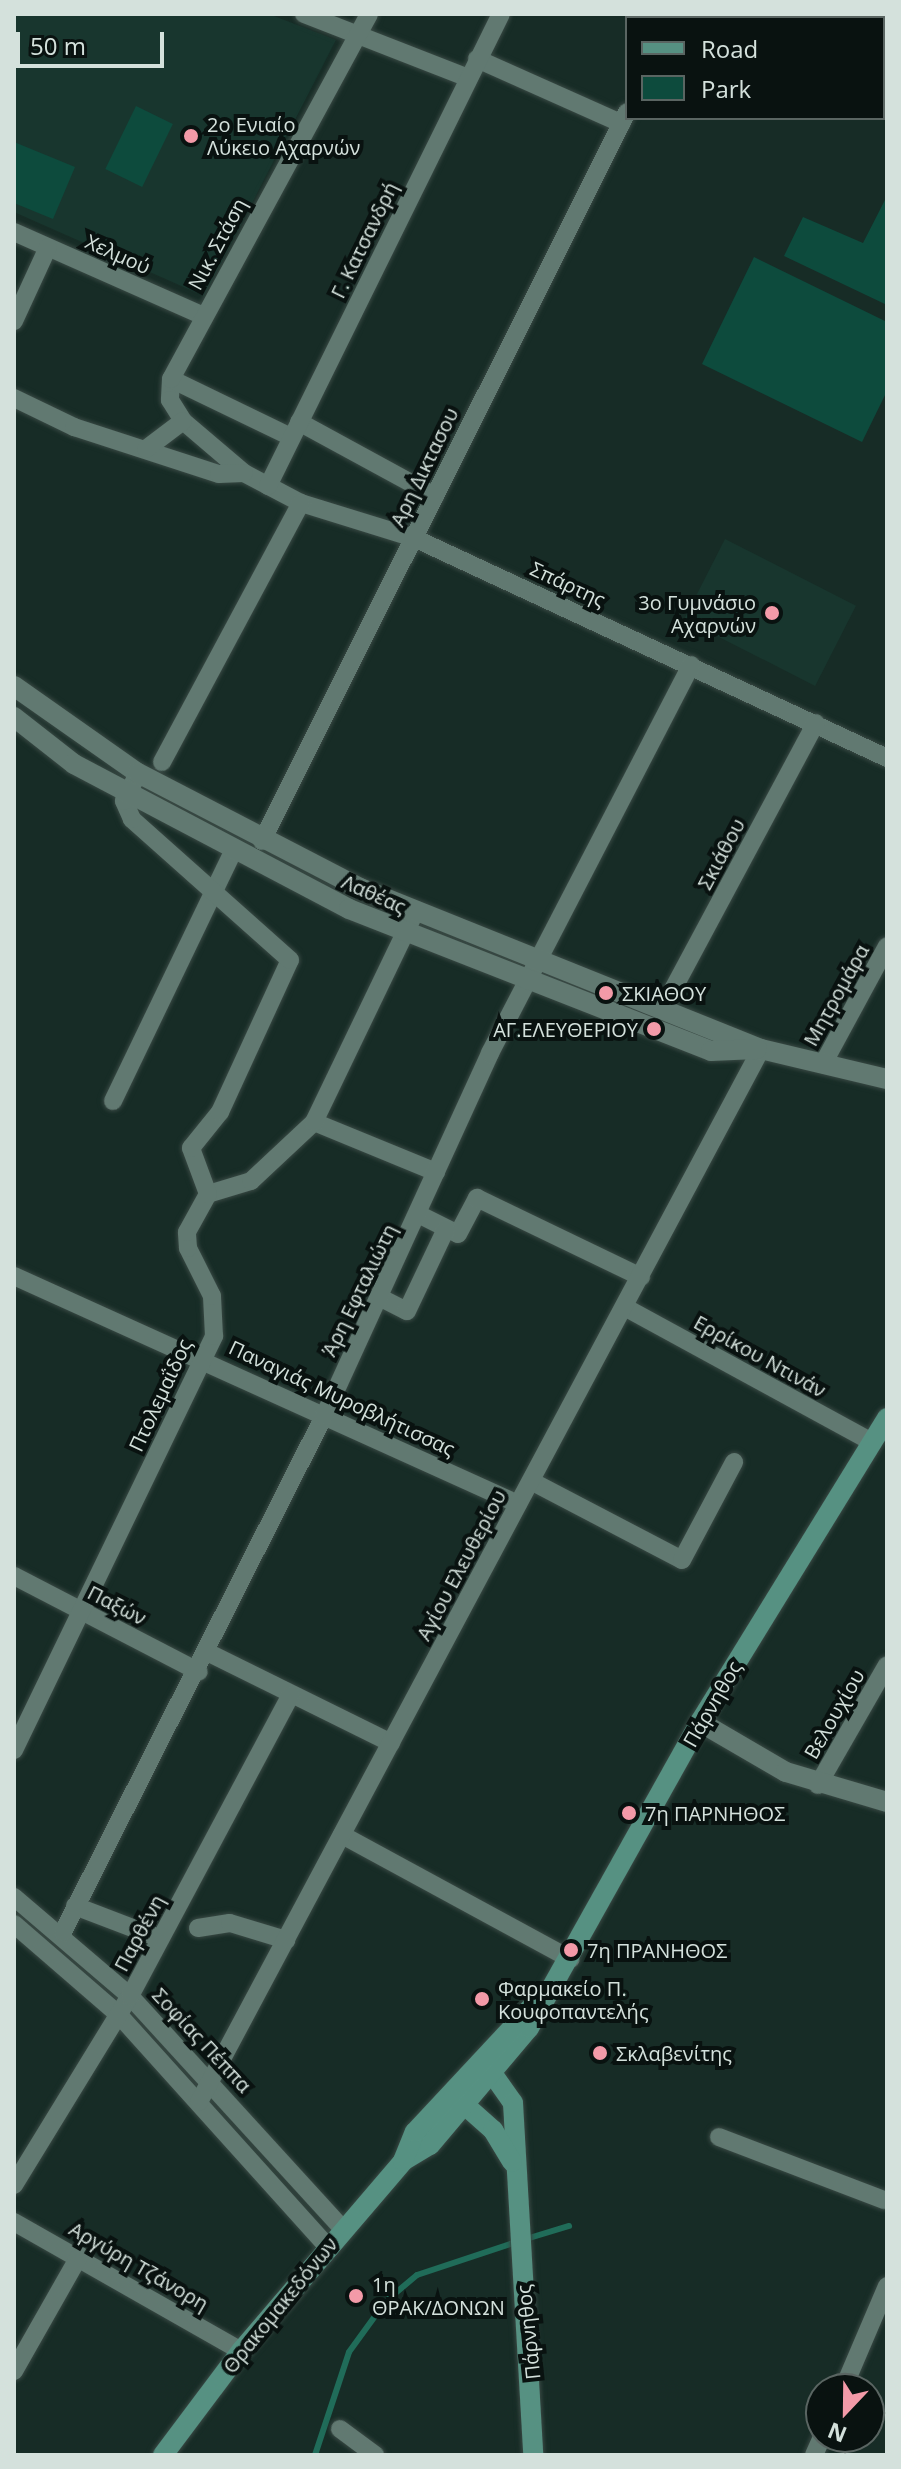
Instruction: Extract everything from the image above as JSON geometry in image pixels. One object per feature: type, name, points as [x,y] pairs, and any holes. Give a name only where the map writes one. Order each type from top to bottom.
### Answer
[{"type":"main road","name":"Πάρνηθος","points":[[459,2099],[495,2072],[570,1959],[700,1722],[887,1418]]},
{"type":"main road","name":"Πάρνηθος","points":[[459,2099],[479,2059],[544,1994]]},
{"type":"main road","name":"Πάρνηθος","points":[[479,2059],[495,2072],[513,2103],[512,2162],[533,2455]]},
{"type":"main road","name":"Θρακομακεδόνων","points":[[163,2455],[241,2351],[327,2246],[403,2161],[430,2145],[459,2099]]},
{"type":"main road","points":[[459,2099],[512,2162]]},
{"type":"street","points":[[304,14],[468,78]]},
{"type":"street","name":"Νικ. Στάση","points":[[171,379],[353,33],[369,14]]},
{"type":"street","name":"Γ. Κατσανδρή","points":[[268,486],[501,14]]},
{"type":"street","points":[[477,59],[624,117]]},
{"type":"street","name":"Αρη Δικτασου","points":[[262,841],[624,117]]},
{"type":"street","name":"Χελμού","points":[[14,232],[204,316]]},
{"type":"street","points":[[14,321],[48,247]]},
{"type":"street","points":[[244,473],[183,421],[170,400],[171,379],[295,430],[435,496]]},
{"type":"street","points":[[14,398],[219,474],[244,473]]},
{"type":"street","points":[[146,449],[183,421]]},
{"type":"street","name":"Σπάρτης","points":[[244,473],[301,503],[414,538],[887,758]]},
{"type":"street","points":[[162,762],[301,503]]},
{"type":"street","name":"Άρη Εφταλιώτη","points":[[63,1932],[209,1653],[530,979],[691,665]]},
{"type":"street","name":"Λαθέας","points":[[14,686],[138,773],[262,841],[415,912],[664,1006],[761,1049],[887,1079]]},
{"type":"street","name":"Λαθέας","points":[[14,717],[127,793],[233,852],[405,933],[711,1051],[761,1049]]},
{"type":"street","name":"Σκιάθου","points":[[664,1006],[816,723]]},
{"type":"street","points":[[138,773],[127,793],[132,819],[216,886],[286,949],[287,975],[220,1112],[191,1148],[208,1194],[251,1181],[314,1122],[415,912]]},
{"type":"street","points":[[113,1101],[233,852]]},
{"type":"street","name":"Μητρομάρα","points":[[823,1064],[887,946]]},
{"type":"street","name":"Αγίου Ελευθερίου","points":[[199,2102],[518,1504],[628,1309],[641,1277],[761,1049]]},
{"type":"street","points":[[314,1122],[436,1172]]},
{"type":"street","name":"Πτολεμαΐδος","points":[[14,1750],[85,1613],[217,1317],[187,1232],[208,1194]]},
{"type":"street","points":[[420,1215],[458,1234],[477,1198],[641,1277]]},
{"type":"street","points":[[379,1297],[407,1311],[446,1229]]},
{"type":"street","name":"Παναγιάς Μυροβλήτισσας","points":[[14,1276],[200,1357],[518,1504]]},
{"type":"street","name":"Ερρίκου Ντινάν","points":[[628,1309],[872,1442]]},
{"type":"street","points":[[531,1481],[668,1560],[682,1560],[734,1462]]},
{"type":"street","name":"Παξών","points":[[14,1576],[199,1672]]},
{"type":"street","points":[[209,1653],[391,1743]]},
{"type":"street","name":"Βελουχίου","points":[[818,1785],[887,1665]]},
{"type":"street","name":"Παρθένη","points":[[14,2185],[130,1996],[291,1695]]},
{"type":"street","points":[[700,1722],[818,1785],[887,1802]]},
{"type":"street","points":[[342,1835],[570,1959]]},
{"type":"street","name":"Σοφίας Πέππα","points":[[14,1897],[63,1932],[130,1996],[211,2080],[343,2229]]},
{"type":"street","points":[[75,1906],[159,1938]]},
{"type":"street","points":[[198,1928],[230,1923],[286,1940]]},
{"type":"street","points":[[14,1924],[119,2015],[327,2246]]},
{"type":"street","points":[[719,2137],[886,2199]]},
{"type":"street","name":"Αργύρη Τζάνορη","points":[[14,2222],[80,2255],[241,2351]]},
{"type":"street","points":[[14,2371],[80,2255]]},
{"type":"street","points":[[850,2373],[887,2286]]},
{"type":"street","points":[[340,2429],[375,2455]]},
{"type":"shaded area","name":"2ο Ενιαίο Λύκειο Αχαρνών","points":[[14,14],[269,14],[336,40],[204,296],[14,212]]},
{"type":"shaded area","name":"3ο Γυμνάσιο Αχαρνών","points":[[725,539],[856,606],[815,686],[684,619]]},
{"type":"green space","points":[[136,106],[173,124],[142,187],[105,169]]},
{"type":"green space","points":[[14,142],[75,167],[53,219],[14,203]]},
{"type":"green space","points":[[887,196],[887,305],[784,256],[803,217],[863,243]]},
{"type":"green space","points":[[754,257],[887,322],[887,391],[862,442],[702,364]]},
{"type":"waterway","points":[[526,2239],[569,2226]]},
{"type":"waterway","points":[[315,2455],[349,2352],[386,2301],[417,2275],[516,2242]]},
{"type":"place","name":"2ο Ενιαίο Λύκειο Αχαρνών","points":[[191,136]]},
{"type":"place","name":"3ο Γυμνάσιο Αχαρνών","points":[[772,613]]},
{"type":"place","name":"ΣΚΙΑΘΟΥ","points":[[606,993]]},
{"type":"place","name":"ΑΓ.ΕΛΕΥΘΕΡΙΟΥ","points":[[654,1029]]},
{"type":"place","name":"7η ΠΑΡΝΗΘΟΣ","points":[[629,1813]]},
{"type":"place","name":"7η ΠΡΑΝΗΘΟΣ","points":[[571,1950]]},
{"type":"place","name":"Φαρμακείο Π. Κουφοπαντελής","points":[[482,1999]]},
{"type":"place","name":"Σκλαβενίτης","points":[[600,2053]]},
{"type":"place","name":"1η ΘΡΑΚ/ΔΟΝΩΝ","points":[[356,2296]]}]
